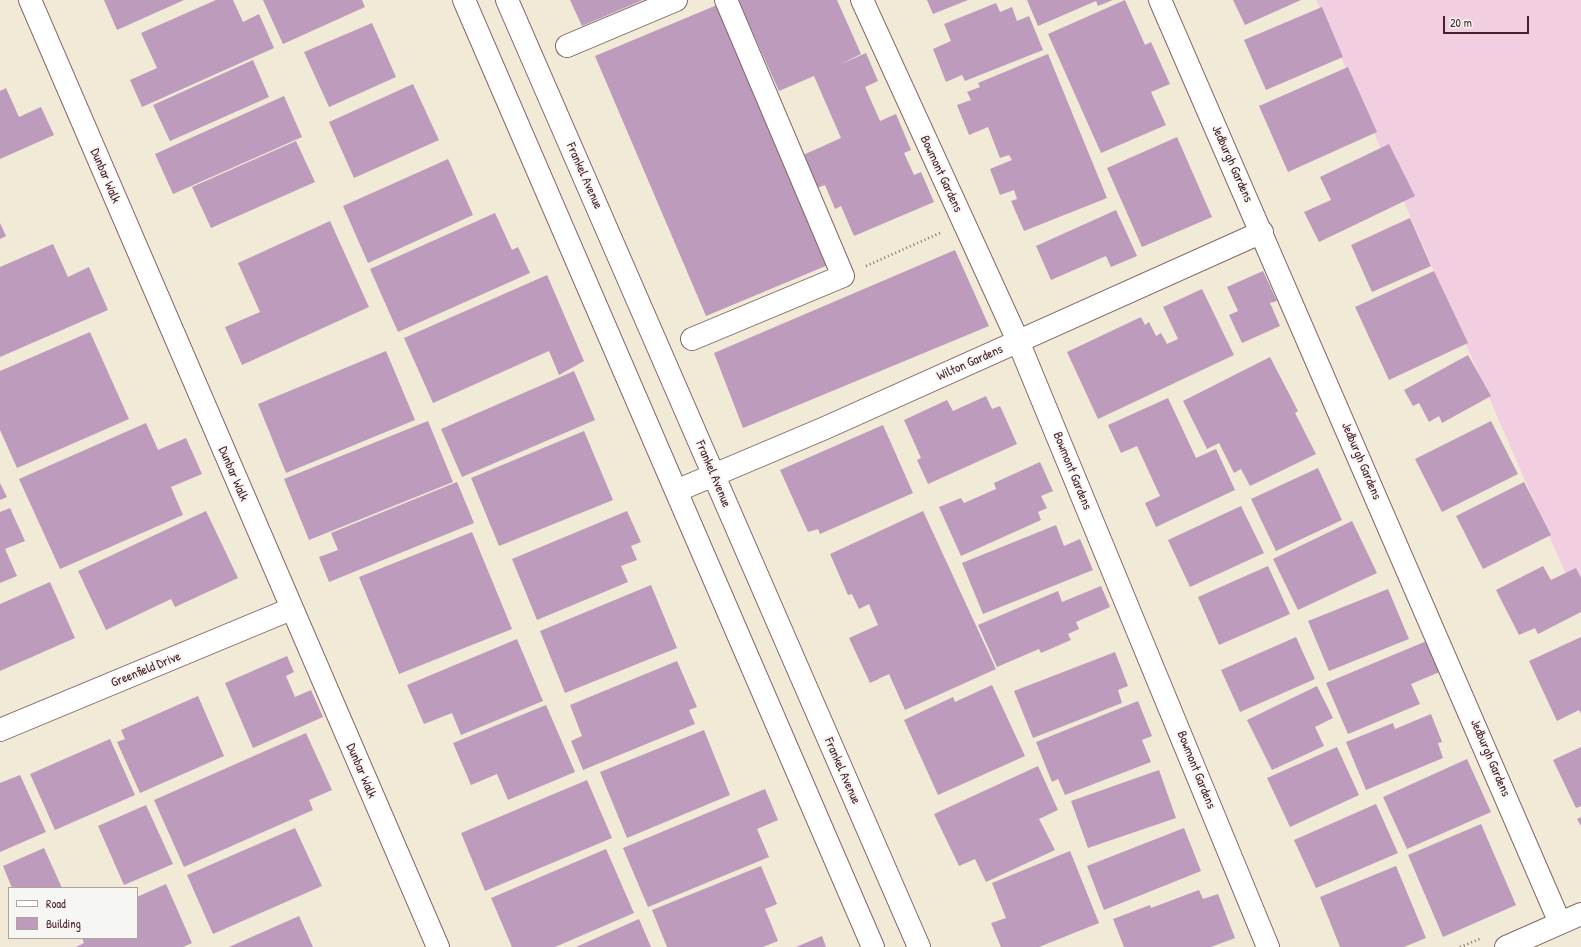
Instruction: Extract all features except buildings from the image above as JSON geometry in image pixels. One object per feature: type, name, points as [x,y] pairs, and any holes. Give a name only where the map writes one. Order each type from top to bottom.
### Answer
[{"type":"street","name":"Dunbar Walk","points":[[30,0],[291,609],[438,947]]},
{"type":"street","points":[[464,0],[873,947]]},
{"type":"street","name":"Frankel Avenue","points":[[507,0],[919,947]]},
{"type":"street","points":[[567,46],[676,0]]},
{"type":"street","points":[[692,339],[843,276],[726,0]]},
{"type":"street","name":"Bowmont Gardens","points":[[862,0],[1018,341],[1268,947]]},
{"type":"street","name":"Jedburgh Gardens","points":[[1160,0],[1262,232],[1560,923]]},
{"type":"street","name":"Wilton Gardens","points":[[676,491],[825,428],[1262,232]]},
{"type":"street","name":"Greenfield Drive","points":[[0,730],[291,609]]},
{"type":"street","points":[[1506,947],[1581,914]]},
{"type":"path","points":[[843,276],[951,228],[965,225]]},
{"type":"shaded area","points":[[1316,0],[1581,0],[1581,609]]}]
